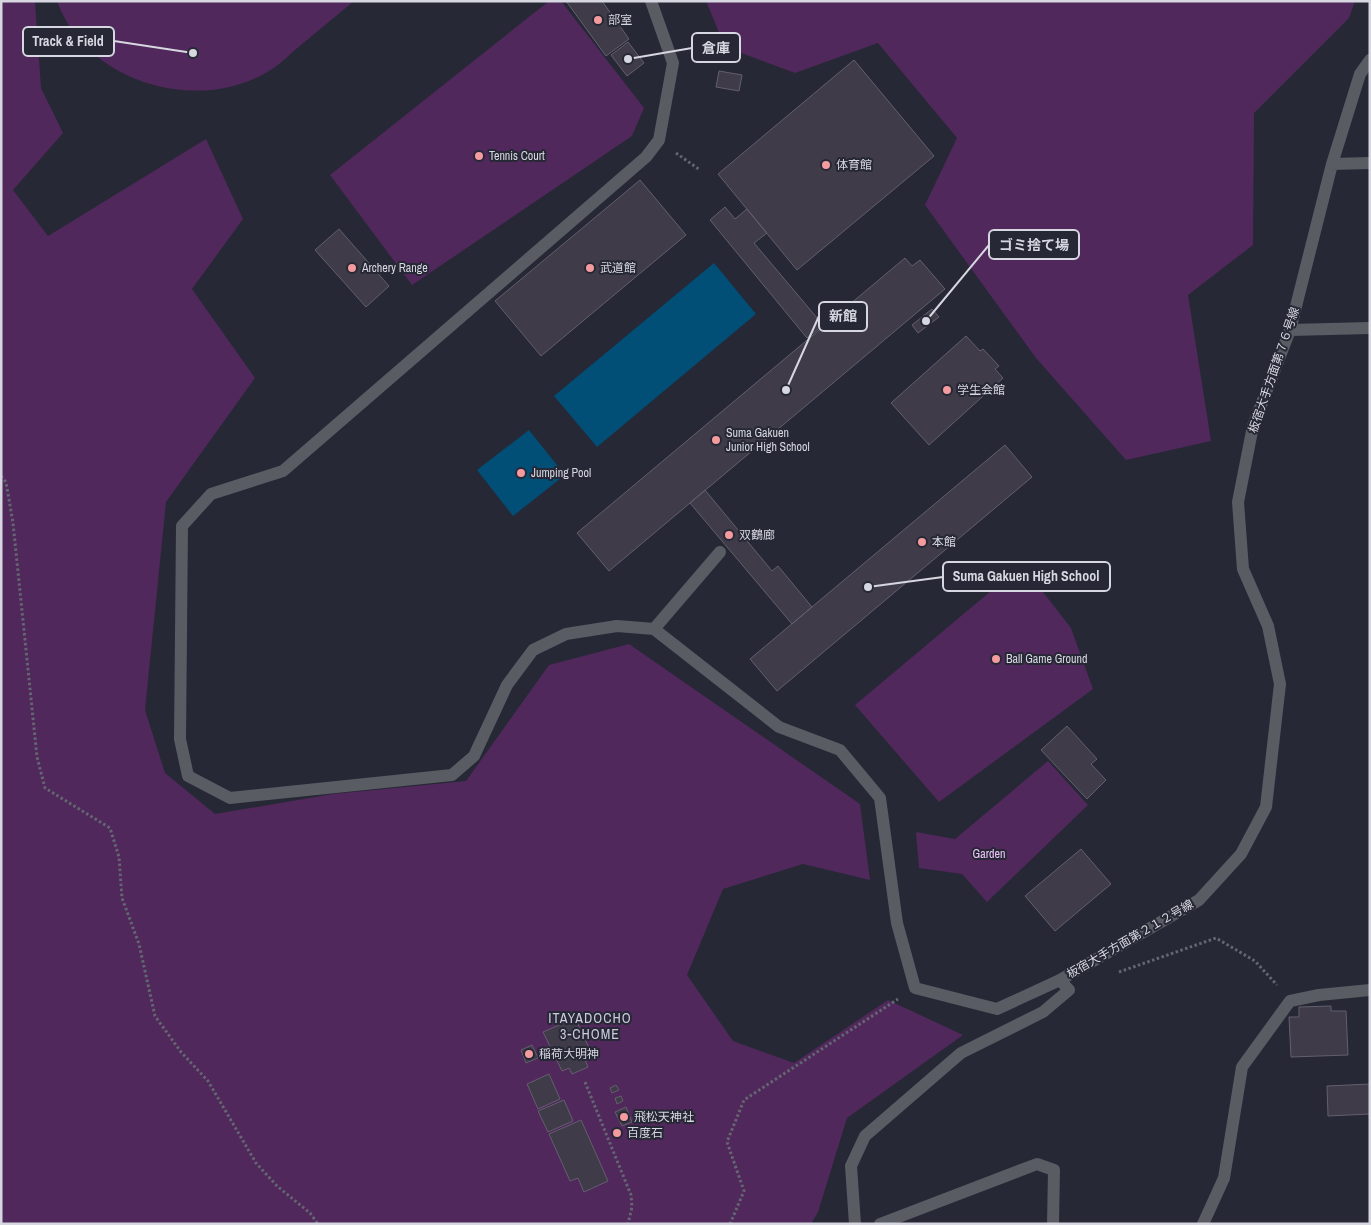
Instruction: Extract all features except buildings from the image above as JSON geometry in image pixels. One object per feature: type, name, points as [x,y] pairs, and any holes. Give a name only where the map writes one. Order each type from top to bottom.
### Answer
[{"type":"street","points":[[651,1],[673,63],[659,140],[646,157],[283,471],[211,494],[182,526],[180,739],[188,776],[230,798],[452,775],[474,756],[507,685],[533,650],[566,634],[617,626],[654,629],[779,727],[840,750],[880,798],[896,923],[915,988],[997,1009],[1060,980]]},
{"type":"street","name":"板宿大手方面第７６号線","points":[[1268,626],[1243,569],[1238,502],[1253,426],[1290,330],[1332,164],[1360,74],[1370,60]]},
{"type":"street","points":[[1332,164],[1370,163]]},
{"type":"street","points":[[1290,330],[1370,328]]},
{"type":"street","points":[[654,629],[720,552]]},
{"type":"street","name":"板宿大手方面第２１２号線","points":[[855,1224],[851,1166],[864,1136],[961,1053],[1043,1012],[1069,990],[1060,980],[1198,900],[1241,854],[1266,807],[1280,684],[1268,626]]},
{"type":"street","points":[[1203,1224],[1224,1178],[1242,1067],[1290,1001],[1320,995],[1370,990]]},
{"type":"street","points":[[880,1224],[1037,1164],[1054,1170],[1053,1224]]},
{"type":"path","points":[[659,140],[700,170]]},
{"type":"path","points":[[1,476],[6,482],[13,523],[37,757],[45,788],[110,828],[119,857],[122,898],[139,944],[155,1016],[181,1052],[208,1081],[256,1163],[318,1224]]},
{"type":"path","points":[[1115,974],[1216,938],[1255,961],[1290,1001]]},
{"type":"path","points":[[730,1224],[744,1191],[727,1142],[744,1100],[915,988]]},
{"type":"path","points":[[586,1082],[631,1195],[632,1207],[628,1224]]},
{"type":"green space","points":[[1,1],[35,1],[41,88],[63,133],[13,190],[48,236],[206,139],[243,219],[192,289],[255,378],[166,502],[145,710],[165,773],[215,814],[333,794],[466,781],[549,665],[629,644],[860,804],[870,880],[803,864],[723,889],[687,975],[733,1041],[794,1063],[888,1000],[963,1035],[847,1118],[818,1212],[811,1224],[1,1224]]},
{"type":"green space","points":[[57,1],[354,1],[269,71],[240,84],[210,90],[178,90],[147,83],[118,70],[92,52],[71,29]]},
{"type":"green space","name":"Tennis Court","points":[[549,1],[561,1],[644,108],[632,136],[412,285],[330,175]]},
{"type":"green space","points":[[706,1],[1355,1],[1349,18],[1254,113],[1253,245],[1188,295],[1211,441],[1126,460],[1036,358],[925,205],[957,138],[878,43],[795,73],[725,47]]},
{"type":"green space","name":"Ball Game Ground","points":[[1022,565],[1071,628],[1093,689],[939,802],[855,705]]},
{"type":"green space","name":"Garden","points":[[1048,761],[1088,805],[987,902],[962,874],[919,868],[916,832],[955,839]]},
{"type":"water","points":[[714,263],[756,314],[597,447],[554,396]]},
{"type":"water","name":"Jumping Pool","points":[[529,430],[565,475],[513,516],[477,470]]},
{"type":"place","name":"部室","points":[[598,20]]},
{"type":"place","name":"Track & Field","points":[[193,53]]},
{"type":"place","name":"倉庫","points":[[628,59]]},
{"type":"place","name":"Tennis Court","points":[[479,156]]},
{"type":"place","name":"体育館","points":[[826,165]]},
{"type":"place","name":"Archery Range","points":[[352,268]]},
{"type":"place","name":"武道館","points":[[590,268]]},
{"type":"place","name":"ゴミ捨て場","points":[[926,321]]},
{"type":"place","name":"新館","points":[[786,390]]},
{"type":"place","name":"学生会館","points":[[947,390]]},
{"type":"place","name":"Suma Gakuen Junior High School","points":[[716,440]]},
{"type":"place","name":"Jumping Pool","points":[[521,473]]},
{"type":"place","name":"双鶴廊","points":[[729,535]]},
{"type":"place","name":"本館","points":[[922,542]]},
{"type":"place","name":"Suma Gakuen High School","points":[[868,587]]},
{"type":"place","name":"Ball Game Ground","points":[[996,659]]},
{"type":"place","name":"稲荷大明神","points":[[529,1054]]},
{"type":"place","name":"飛松天神社","points":[[624,1117]]},
{"type":"place","name":"百度石","points":[[617,1133]]},
{"type":"district","name":"ITAYADOCHO 3-CHOME","points":[[590,1026]]}]
